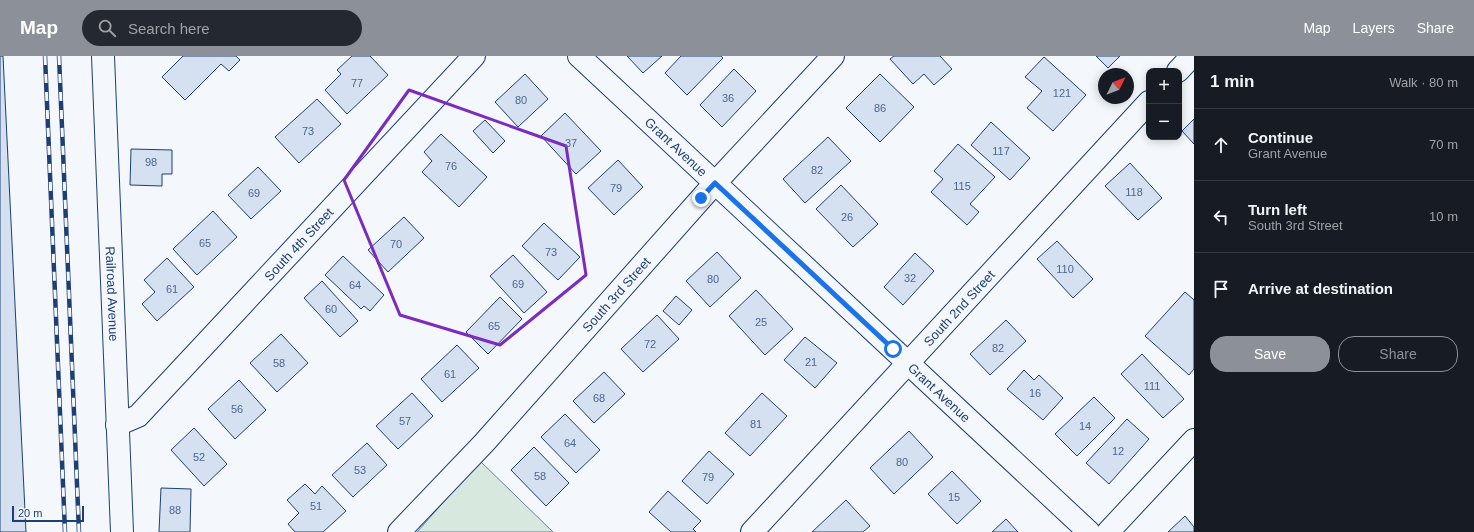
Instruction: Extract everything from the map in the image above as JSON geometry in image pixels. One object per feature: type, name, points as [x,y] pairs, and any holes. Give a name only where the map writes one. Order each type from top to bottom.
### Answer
[{"type":"street","name":"Railroad Avenue","points":[[103,56],[122,532]]},
{"type":"street","name":"South 4th Street","points":[[117,425],[138,416],[474,56]]},
{"type":"street","name":"Grant Avenue","points":[[579,56],[1089,532]]},
{"type":"street","name":"South 3rd Street","points":[[399,532],[484,443],[715,183],[833,56]]},
{"type":"street","points":[[1181,68],[1192,56]]},
{"type":"street","name":"South 2nd Street","points":[[752,532],[1147,104]]},
{"type":"street","points":[[1108,532],[1194,440]]},
{"type":"highlighted area","points":[[409,90],[566,146],[586,275],[500,345],[400,315],[344,180]]},
{"type":"shaded area","points":[[480,461],[553,532],[417,532]]},
{"type":"building","points":[[0,56],[3,56],[26,532],[0,532]]},
{"type":"building","points":[[183,56],[236,56],[240,60],[229,71],[221,64],[185,100],[162,77]]},
{"type":"building","points":[[352,56],[370,56],[388,75],[347,114],[325,90],[341,74],[337,70]]},
{"type":"building","points":[[627,56],[662,56],[643,73]]},
{"type":"building","points":[[681,56],[721,56],[723,58],[687,95],[665,73]]},
{"type":"building","points":[[894,56],[940,56],[952,69],[934,85],[924,74],[913,84],[890,59]]},
{"type":"building","points":[[1096,56],[1120,56],[1108,68]]},
{"type":"building","points":[[1044,57],[1086,95],[1053,131],[1027,108],[1042,91],[1025,77]]},
{"type":"building","points":[[734,69],[756,91],[722,127],[700,105]]},
{"type":"building","points":[[525,74],[548,99],[518,127],[495,102]]},
{"type":"building","points":[[880,74],[914,107],[880,142],[846,108]]},
{"type":"building","points":[[317,99],[341,124],[299,163],[275,137]]},
{"type":"building","points":[[565,113],[601,151],[576,174],[541,136]]},
{"type":"building","points":[[1194,119],[1194,144],[1182,131]]},
{"type":"building","points":[[485,120],[505,141],[493,153],[473,131]]},
{"type":"building","points":[[991,122],[1030,158],[1010,180],[971,145]]},
{"type":"building","points":[[441,134],[487,177],[459,207],[422,172],[432,161],[424,152]]},
{"type":"building","points":[[828,137],[851,161],[805,203],[783,179]]},
{"type":"building","points":[[958,144],[995,177],[970,204],[979,212],[967,225],[931,192],[943,179],[934,171]]},
{"type":"building","points":[[131,149],[172,150],[172,174],[162,174],[162,186],[130,185]]},
{"type":"building","points":[[618,160],[643,187],[614,215],[588,188]]},
{"type":"building","points":[[1130,163],[1162,198],[1138,220],[1105,186]]},
{"type":"building","points":[[258,167],[281,191],[251,219],[228,195]]},
{"type":"building","points":[[841,185],[878,224],[853,247],[816,209]]},
{"type":"building","points":[[213,211],[237,237],[197,275],[173,249]]},
{"type":"building","points":[[404,217],[424,238],[388,272],[368,250]]},
{"type":"building","points":[[544,223],[580,257],[558,280],[522,246]]},
{"type":"building","points":[[1057,241],[1093,279],[1073,298],[1037,259]]},
{"type":"building","points":[[717,252],[741,278],[710,307],[686,281]]},
{"type":"building","points":[[915,253],[934,271],[903,305],[884,287]]},
{"type":"building","points":[[513,255],[547,292],[524,313],[490,276]]},
{"type":"building","points":[[343,256],[384,295],[370,311],[364,306],[361,309],[325,275]]},
{"type":"building","points":[[167,258],[194,287],[157,321],[142,304],[155,292],[144,280]]},
{"type":"building","points":[[322,281],[358,321],[340,337],[304,298]]},
{"type":"building","points":[[756,290],[793,329],[765,355],[729,316]]},
{"type":"building","points":[[1185,292],[1194,300],[1194,369],[1189,375],[1145,336]]},
{"type":"building","points":[[676,296],[692,310],[679,325],[663,311]]},
{"type":"building","points":[[500,297],[522,319],[488,354],[466,332]]},
{"type":"building","points":[[657,315],[679,339],[643,372],[621,349]]},
{"type":"building","points":[[1006,320],[1026,341],[990,375],[970,354]]},
{"type":"building","points":[[281,334],[308,363],[277,392],[250,363]]},
{"type":"building","points":[[805,337],[837,363],[815,388],[784,360]]},
{"type":"building","points":[[457,345],[479,368],[442,402],[421,379]]},
{"type":"building","points":[[1142,354],[1184,399],[1163,418],[1121,374]]},
{"type":"building","points":[[1024,370],[1034,380],[1039,375],[1063,398],[1043,420],[1007,389]]},
{"type":"building","points":[[604,372],[625,394],[594,423],[573,401]]},
{"type":"building","points":[[239,380],[266,410],[235,439],[208,409]]},
{"type":"building","points":[[412,393],[433,416],[398,449],[376,426]]},
{"type":"building","points":[[762,393],[787,416],[750,456],[725,433]]},
{"type":"building","points":[[1094,397],[1115,418],[1077,456],[1055,434]]},
{"type":"building","points":[[565,414],[600,450],[576,473],[541,437]]},
{"type":"building","points":[[1127,419],[1149,439],[1109,484],[1086,463]]},
{"type":"building","points":[[194,428],[227,464],[204,486],[171,450]]},
{"type":"building","points":[[909,431],[933,457],[894,494],[870,468]]},
{"type":"building","points":[[367,443],[387,465],[353,497],[332,475]]},
{"type":"building","points":[[534,447],[569,483],[546,506],[511,470]]},
{"type":"building","points":[[709,451],[734,474],[707,504],[682,481]]},
{"type":"building","points":[[952,471],[981,501],[957,524],[928,494]]},
{"type":"building","points":[[305,484],[315,494],[322,486],[346,511],[323,532],[295,532],[288,524],[299,513],[287,500]]},
{"type":"building","points":[[161,488],[191,489],[190,532],[159,532]]},
{"type":"building","points":[[668,491],[701,521],[693,529],[696,532],[671,532],[649,512]]},
{"type":"building","points":[[846,500],[870,526],[863,532],[812,532]]},
{"type":"building","points":[[1185,516],[1194,527],[1194,532],[1168,532]]},
{"type":"building","points":[[1006,519],[1018,532],[992,532]]},
{"type":"railway","points":[[45,56],[65,532]]},
{"type":"railway","points":[[59,56],[79,532]]},
{"type":"route","points":[[701,198],[715,183],[893,349]]}]
